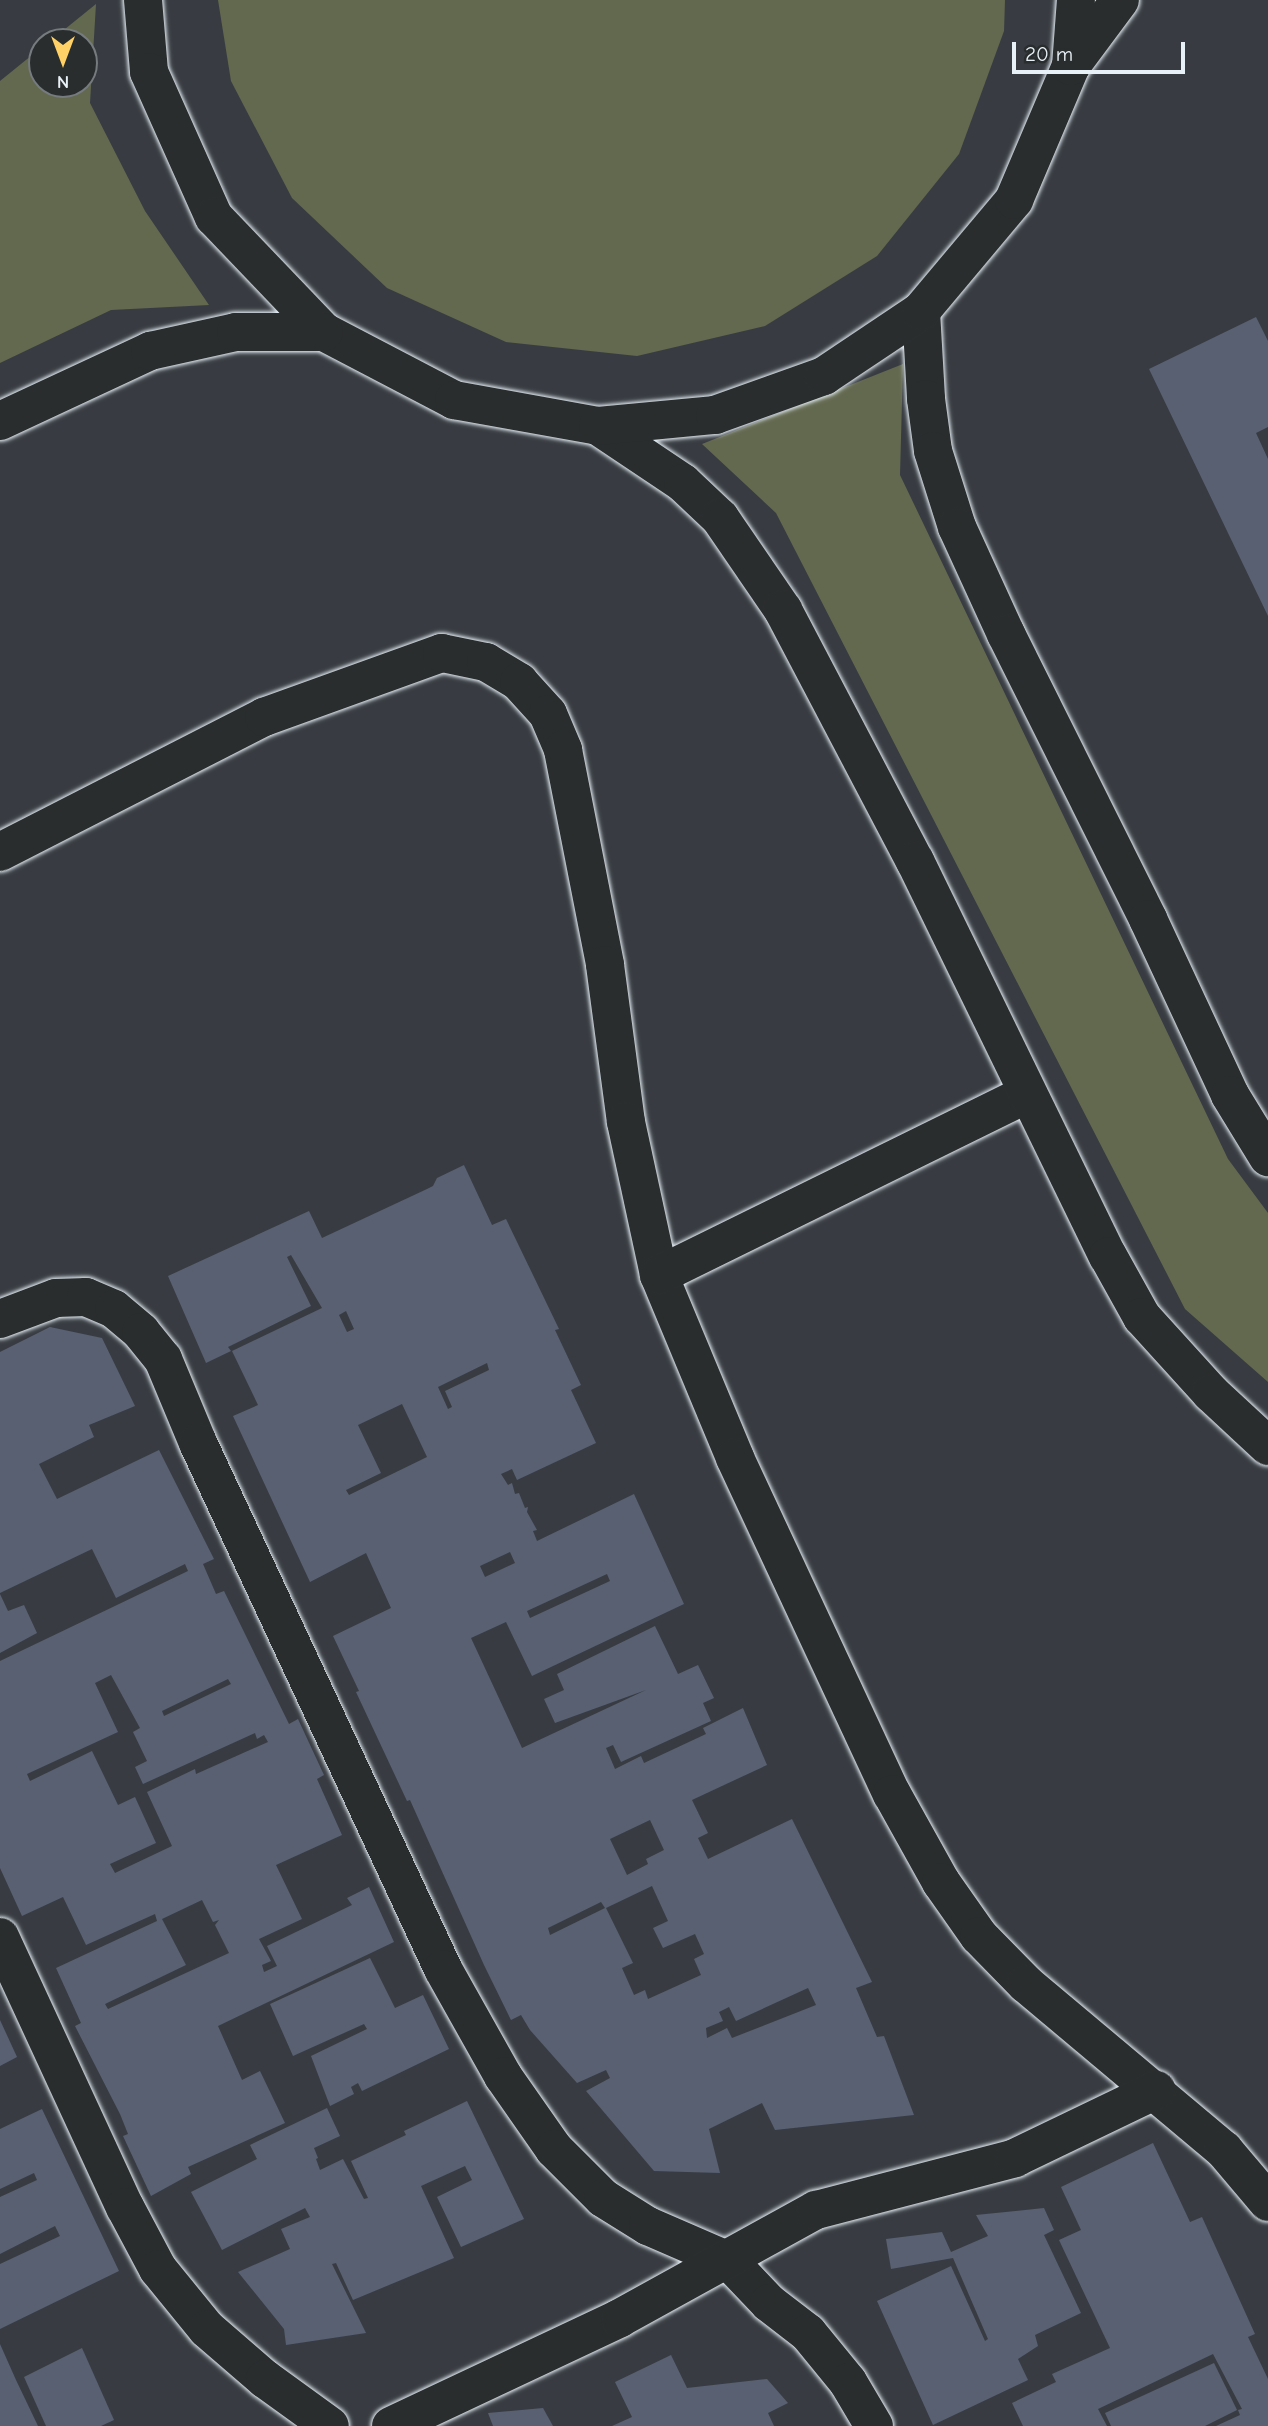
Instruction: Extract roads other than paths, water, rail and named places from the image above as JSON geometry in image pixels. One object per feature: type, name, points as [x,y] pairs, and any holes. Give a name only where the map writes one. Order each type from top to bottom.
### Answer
[{"type":"street","points":[[143,0],[149,72],[214,217],[324,332],[454,400],[598,426],[715,415],[824,376],[921,311],[1014,200],[1071,66],[1119,0]]},
{"type":"street","points":[[1071,66],[1076,0]]},
{"type":"street","points":[[921,311],[926,399],[933,451],[957,527],[1006,634],[1148,919],[1230,1095],[1268,1157]]},
{"type":"street","points":[[0,421],[150,351],[236,332],[324,332]]},
{"type":"street","points":[[598,426],[684,482],[720,518],[783,610],[915,861],[1027,1094],[1108,1256],[1142,1317],[1211,1392],[1268,1446]]},
{"type":"street","points":[[0,852],[264,717],[442,653],[486,662],[519,682],[548,714],[563,750],[605,965],[626,1122],[659,1275],[735,1458],[892,1794],[941,1882],[979,1936],[1026,1984],[1156,2090],[1224,2150],[1268,2202]]},
{"type":"street","points":[[659,1275],[1027,1094]]},
{"type":"street","points":[[0,1319],[56,1298],[86,1297],[114,1310],[141,1332],[163,1359],[198,1443],[432,1945],[503,2076],[554,2149],[603,2197],[648,2226],[729,2260],[769,2302],[808,2333],[848,2382],[874,2426]]},
{"type":"street","points":[[0,1937],[125,2207],[158,2269],[207,2329],[265,2379],[331,2426]]},
{"type":"street","points":[[391,2426],[620,2318],[816,2210],[1015,2158],[1156,2090]]}]
